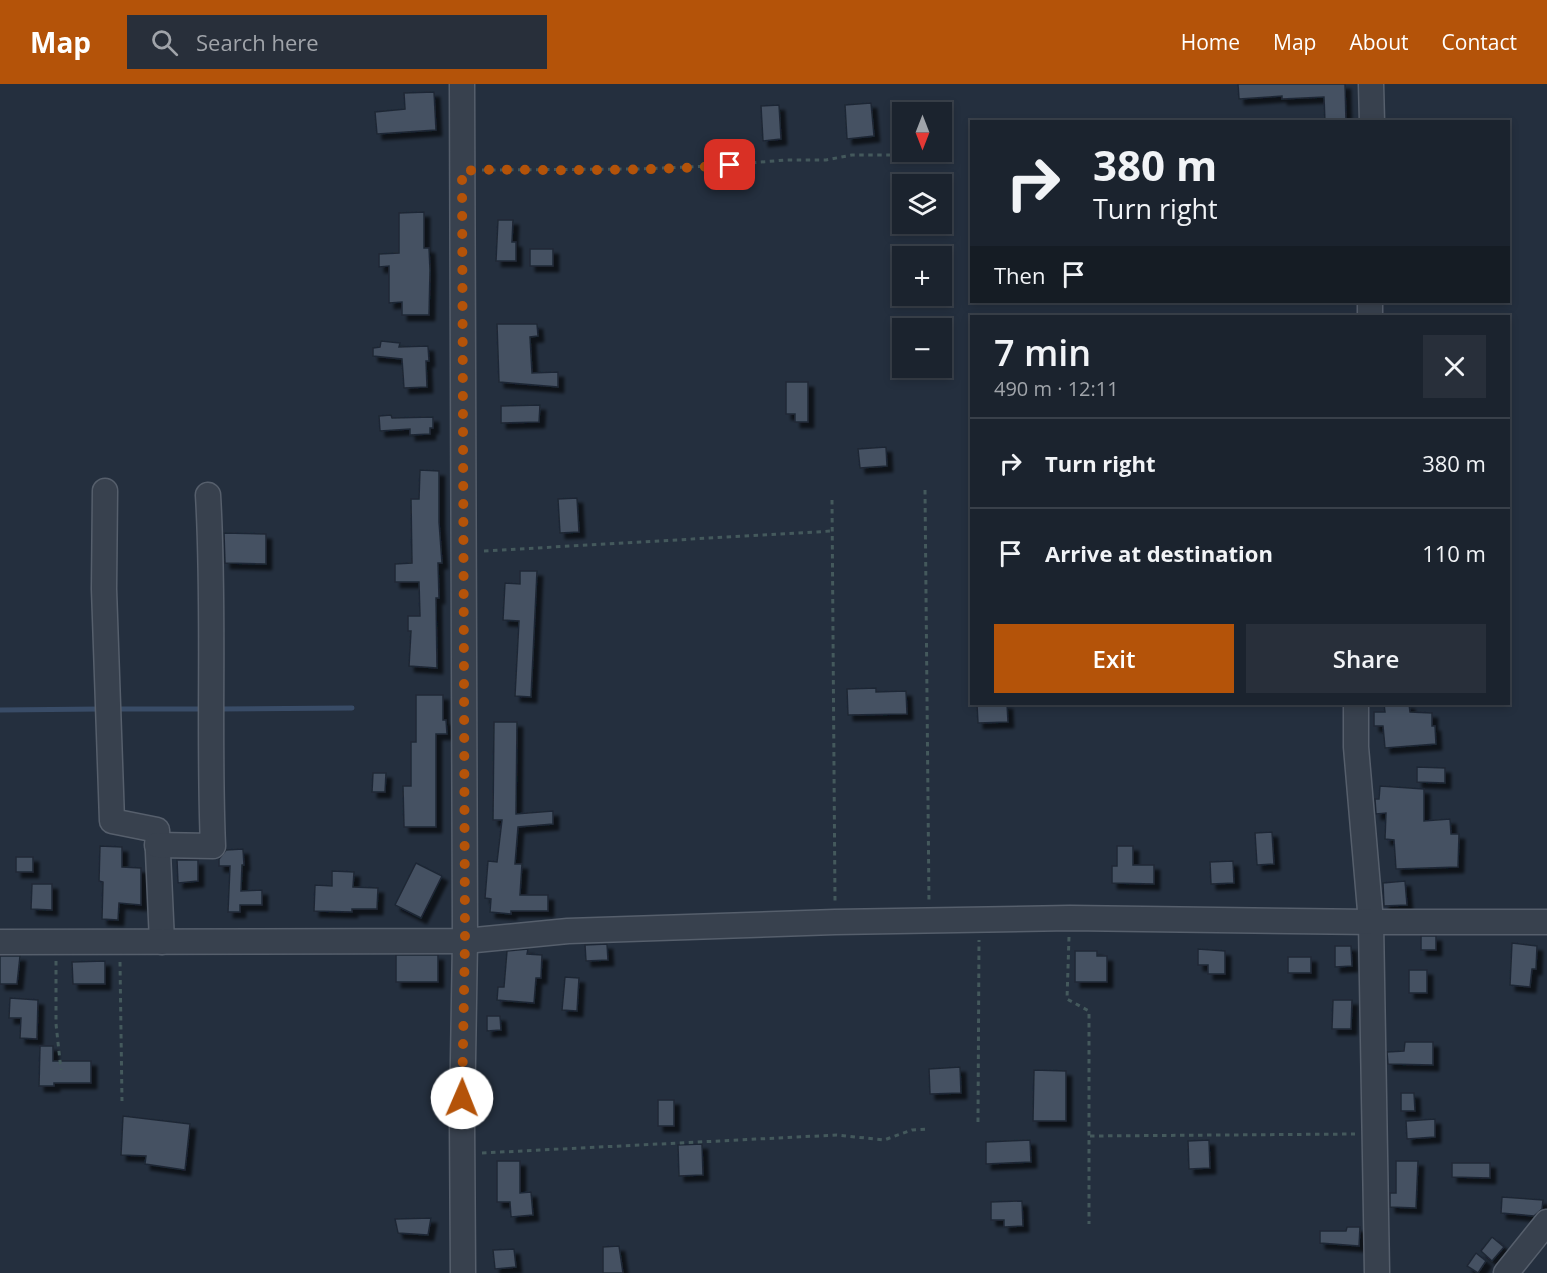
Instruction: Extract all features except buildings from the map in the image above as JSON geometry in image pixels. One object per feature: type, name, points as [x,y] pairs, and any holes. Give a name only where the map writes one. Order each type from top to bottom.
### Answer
[{"type":"street","points":[[462,84],[465,941],[463,1273]]},
{"type":"street","points":[[1371,84],[1372,120]]},
{"type":"street","points":[[105,491],[104,589],[112,821],[157,830],[162,942]]},
{"type":"street","points":[[157,845],[213,846],[211,541],[208,495]]},
{"type":"street","points":[[1356,705],[1356,747],[1371,922],[1377,1273]]},
{"type":"street","points":[[0,942],[465,941],[568,931],[835,922],[1070,918],[1547,922]]},
{"type":"street","points":[[1506,1273],[1547,1222]]},
{"type":"path","points":[[462,171],[500,168],[639,169],[786,160],[826,160],[852,155],[892,155]]},
{"type":"path","points":[[925,490],[929,920]]},
{"type":"path","points":[[832,500],[835,922]]},
{"type":"path","points":[[464,552],[832,531]]},
{"type":"path","points":[[1070,918],[1066,999],[1089,1011],[1089,1224]]},
{"type":"path","points":[[978,1122],[979,920]]},
{"type":"path","points":[[120,942],[122,1101]]},
{"type":"path","points":[[57,943],[56,1024],[61,1070]]},
{"type":"path","points":[[462,1154],[837,1135],[884,1140],[912,1130],[927,1129]]},
{"type":"path","points":[[1090,1136],[1357,1134]]},
{"type":"waterway","points":[[219,709],[352,708]]},
{"type":"waterway","points":[[0,710],[101,709]]},
{"type":"waterway","points":[[114,709],[206,709]]},
{"type":"route","points":[[462,1098],[465,941],[462,171],[500,168],[578,170],[730,165]]}]
